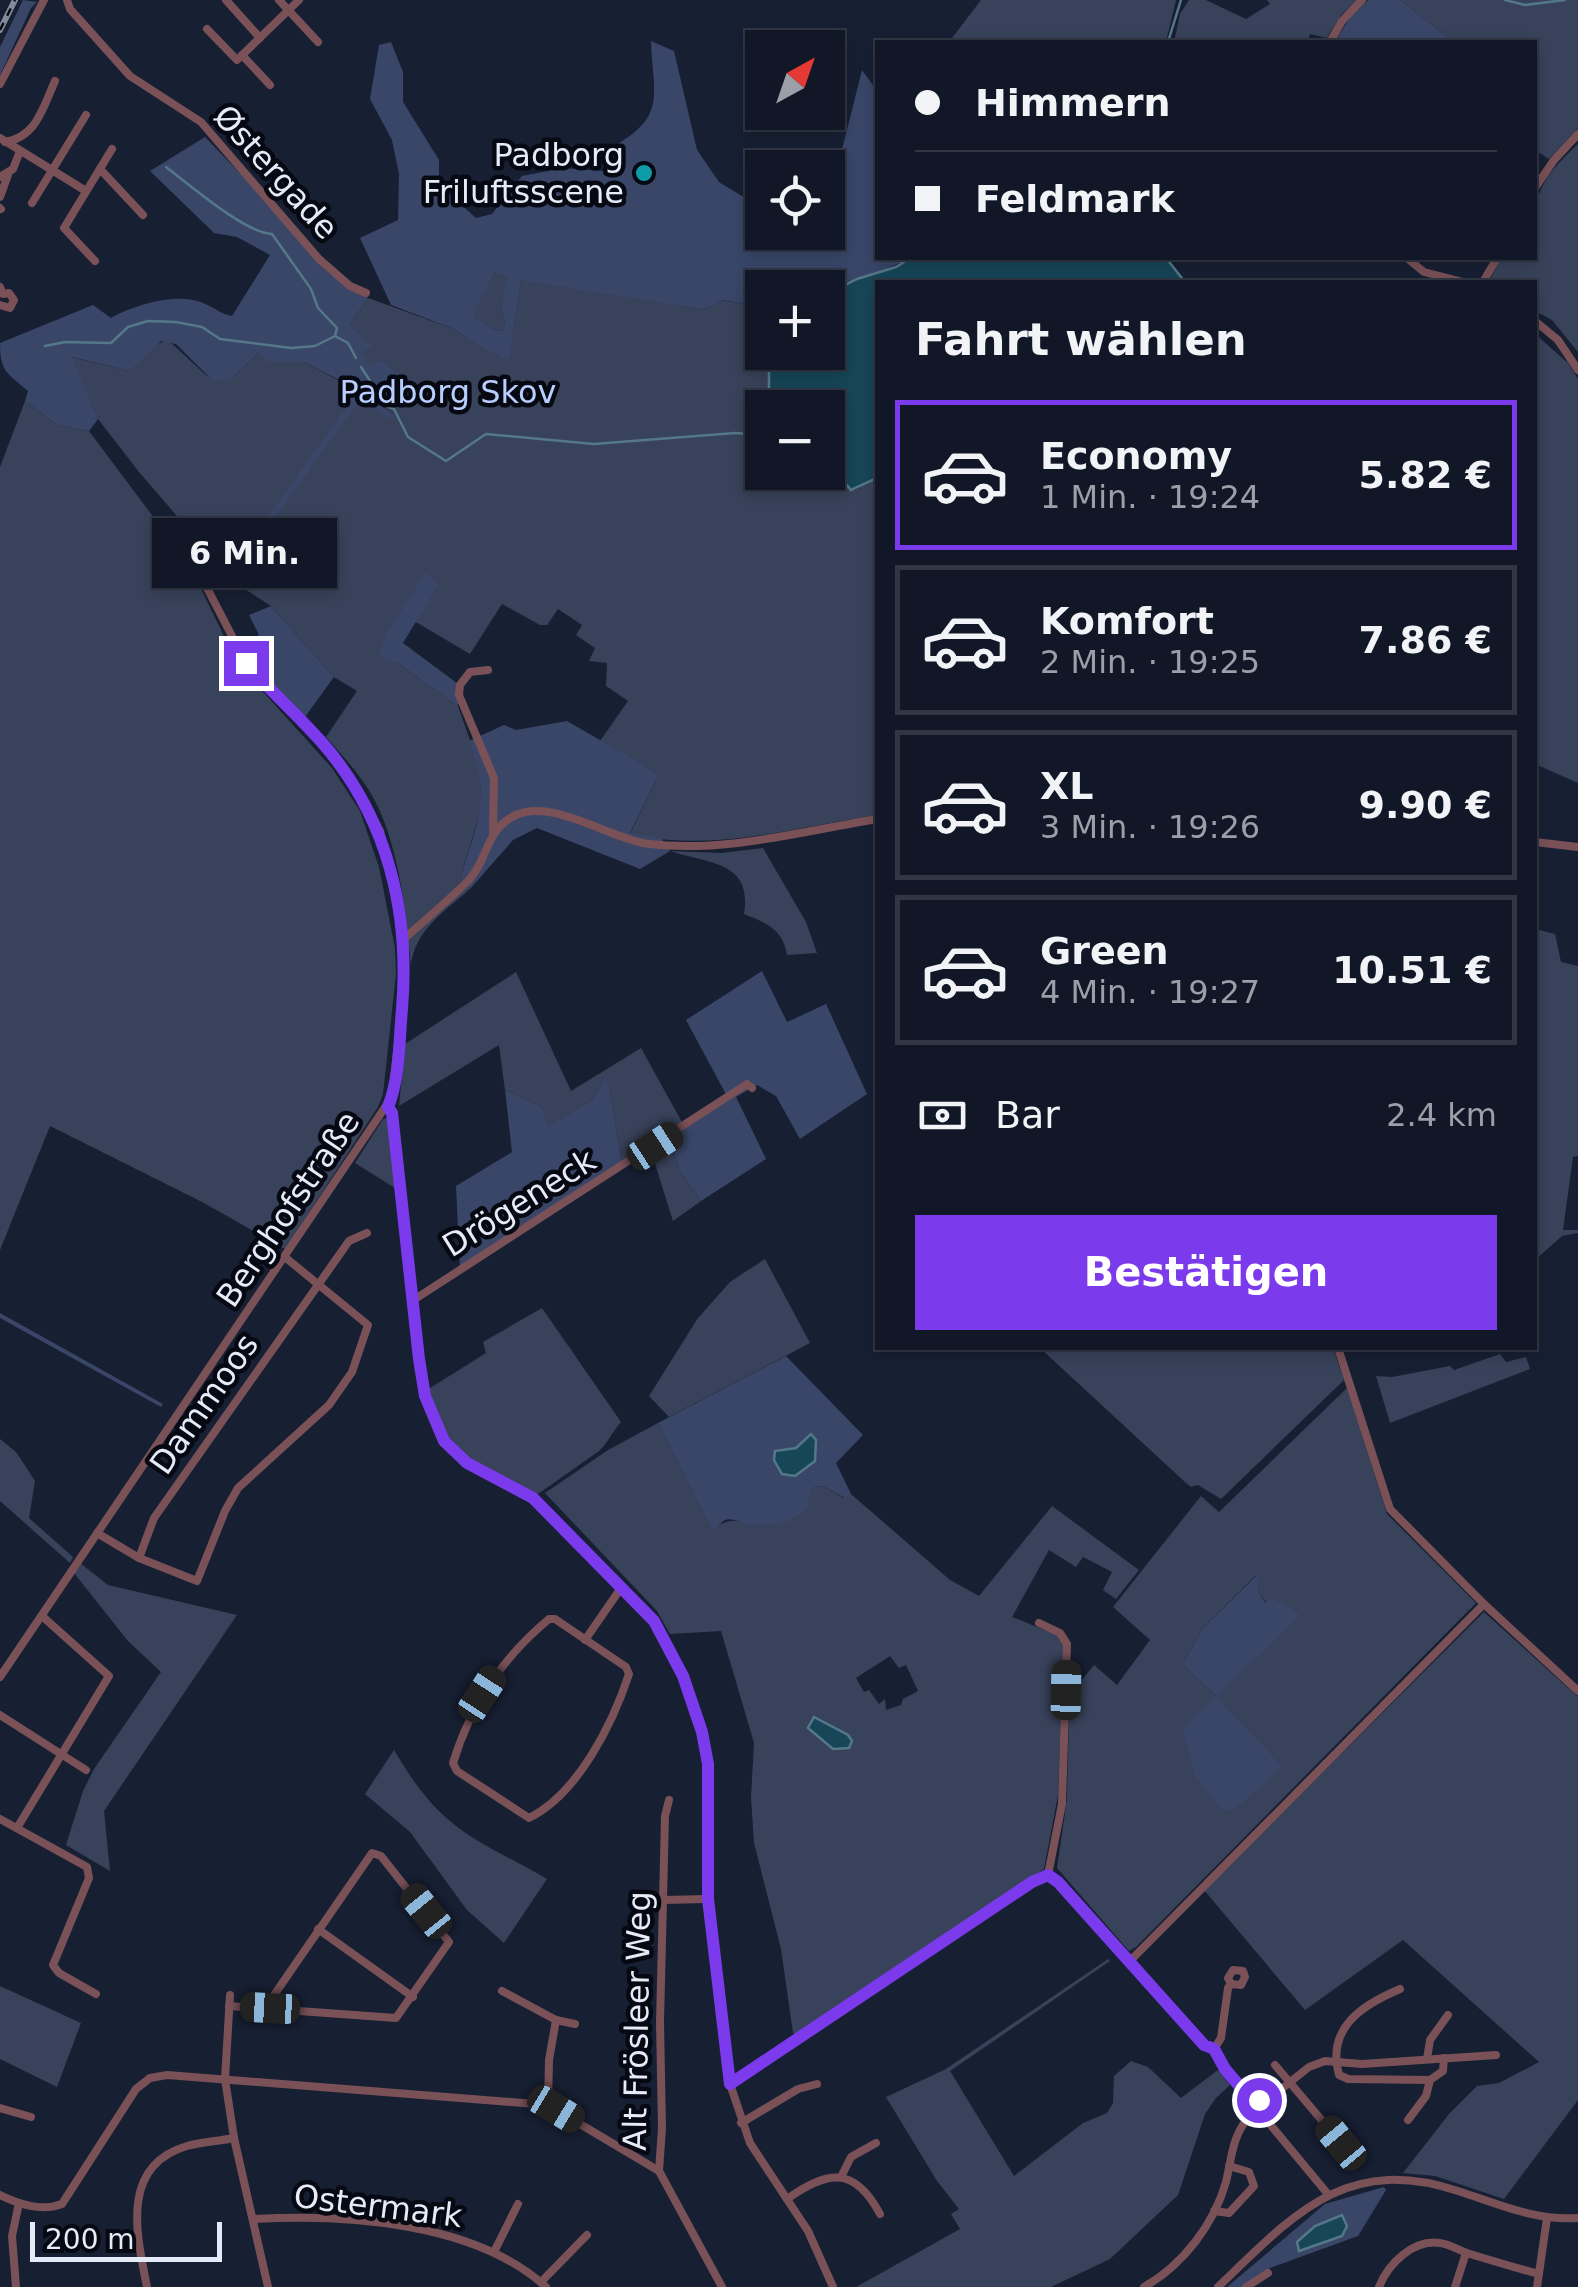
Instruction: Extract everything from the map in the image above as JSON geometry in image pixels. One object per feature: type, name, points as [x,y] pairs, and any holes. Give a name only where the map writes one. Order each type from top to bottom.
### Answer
[{"type":"street","points":[[0,84],[44,0]]},
{"type":"street","name":"Østergade","points":[[67,0],[70,9],[130,76],[200,122],[320,259],[350,286],[366,294]]},
{"type":"street","points":[[226,0],[260,38]]},
{"type":"street","points":[[279,0],[318,42]]},
{"type":"street","points":[[207,29],[238,60],[300,0]]},
{"type":"street","points":[[1331,40],[1342,20],[1362,0]]},
{"type":"street","points":[[242,56],[270,85]]},
{"type":"street","points":[[3,140],[25,137],[55,81]]},
{"type":"street","points":[[32,203],[86,115]]},
{"type":"street","points":[[1537,185],[1578,134]]},
{"type":"street","points":[[3,140],[86,192]]},
{"type":"street","points":[[0,198],[4,176],[20,150]]},
{"type":"street","points":[[96,261],[64,228],[112,150]]},
{"type":"street","points":[[100,170],[143,215]]},
{"type":"street","points":[[1408,260],[1421,275],[1450,280]]},
{"type":"street","points":[[0,305],[7,308],[14,303],[12,295],[1,292]]},
{"type":"street","points":[[1537,323],[1558,340],[1578,370]]},
{"type":"street","name":"Berghofstraße","points":[[0,1678],[388,1107],[397,1059],[405,938],[380,831],[326,747],[246,663],[193,561]]},
{"type":"street","points":[[405,938],[468,880],[493,831],[494,778],[459,694],[470,672],[488,670]]},
{"type":"street","points":[[493,831],[520,813],[536,810],[647,844],[711,846],[746,844],[875,820]]},
{"type":"street","points":[[1537,842],[1578,847]]},
{"type":"street","name":"Drögeneck","points":[[412,1301],[746,1084],[752,1088]]},
{"type":"street","points":[[388,1107],[392,1113],[425,1396],[444,1441],[467,1463],[533,1498],[654,1621],[683,1676],[708,1764],[708,1899],[730,2084],[741,2123],[759,2160],[820,2253],[833,2287]]},
{"type":"street","name":"Dammoos","points":[[139,1558],[154,1518],[350,1241],[366,1233]]},
{"type":"street","points":[[97,1533],[139,1558],[197,1581],[224,1510],[238,1488],[328,1405],[352,1372],[368,1324],[286,1258]]},
{"type":"street","points":[[1339,1350],[1390,1509],[1578,1691]]},
{"type":"street","points":[[585,1640],[621,1588]]},
{"type":"street","points":[[1130,1961],[1484,1604]]},
{"type":"street","points":[[17,1828],[108,1676],[42,1616]]},
{"type":"street","points":[[549,1619],[555,1619],[585,1640],[628,1670],[623,1691],[604,1734],[578,1772],[534,1816],[524,1816],[457,1771],[453,1763],[459,1742],[496,1672],[549,1619]]},
{"type":"street","points":[[1038,1623],[1060,1634],[1067,1644],[1062,1804],[1048,1875]]},
{"type":"street","points":[[0,1715],[86,1770]]},
{"type":"street","name":"Alt Frösleer Weg","points":[[669,1800],[663,1900],[659,2171],[722,2287]]},
{"type":"street","points":[[0,1819],[89,1872],[53,1964],[59,1973],[96,1994]]},
{"type":"street","points":[[229,2006],[396,2018],[450,1942],[375,1853],[369,1856],[318,1930],[272,1998],[270,2008]]},
{"type":"street","points":[[1048,1875],[1204,2045],[1214,2049],[1253,2102],[1264,2103],[1316,2063],[1336,2060],[1362,2064],[1496,2054]]},
{"type":"street","points":[[730,2084],[1048,1875]]},
{"type":"street","points":[[663,1900],[708,1899]]},
{"type":"street","points":[[318,1930],[414,1997]]},
{"type":"street","points":[[1214,2049],[1221,2038],[1230,1984]]},
{"type":"street","points":[[1400,1989],[1352,2016],[1341,2032],[1336,2060],[1339,2075],[1348,2079],[1430,2080],[1443,2072],[1444,2058]]},
{"type":"street","points":[[502,1990],[556,2020],[575,2024]]},
{"type":"street","points":[[230,1995],[225,2079],[234,2138],[268,2287]]},
{"type":"street","points":[[1427,2059],[1430,2040],[1448,2015]]},
{"type":"street","points":[[548,2106],[549,2060],[556,2020]]},
{"type":"street","points":[[1276,2065],[1341,2143]]},
{"type":"street","points":[[0,2195],[44,2208],[62,2204],[132,2094],[143,2083],[168,2075],[548,2106],[659,2171]]},
{"type":"street","points":[[1408,2120],[1426,2096],[1430,2080]]},
{"type":"street","points":[[741,2123],[798,2089],[817,2084]]},
{"type":"street","points":[[1253,2102],[1249,2110],[1257,2119],[1264,2116],[1264,2103]]},
{"type":"street","points":[[0,2108],[30,2117]]},
{"type":"street","points":[[1144,2287],[1180,2260],[1214,2211],[1237,2134],[1251,2116]]},
{"type":"street","points":[[1264,2116],[1327,2194]]},
{"type":"street","points":[[148,2287],[135,2215],[142,2185],[154,2167],[173,2152],[234,2138]]},
{"type":"street","points":[[841,2177],[851,2157],[876,2143]]},
{"type":"street","points":[[1214,2211],[1229,2214],[1254,2186],[1249,2172],[1230,2166]]},
{"type":"street","points":[[787,2199],[820,2178],[841,2177],[870,2198],[880,2214]]},
{"type":"street","points":[[1218,2287],[1265,2242],[1327,2194],[1372,2179],[1414,2180],[1547,2218],[1578,2218]]},
{"type":"street","points":[[16,2287],[12,2236],[19,2203]]},
{"type":"street","name":"Ostermark","points":[[494,2252],[518,2204]]},
{"type":"street","name":"Ostermark","points":[[254,2219],[296,2216],[379,2224],[463,2239],[494,2252],[544,2285],[587,2234]]},
{"type":"street","points":[[1537,2287],[1547,2218]]},
{"type":"street","points":[[1378,2287],[1412,2248],[1443,2243],[1539,2274]]},
{"type":"street","points":[[1455,2287],[1466,2253]]},
{"type":"street","points":[[1246,2287],[1268,2273]]},
{"type":"green space","points":[[981,0],[1176,0],[1166,40],[951,40]]},
{"type":"green space","points":[[1189,0],[1206,0],[1246,19],[1270,4],[1267,0],[1357,0],[1341,15],[1327,38],[1310,34],[1308,40],[1174,40],[1180,14]]},
{"type":"green space","points":[[1400,0],[1578,0],[1578,128],[1549,159],[1537,151],[1537,40],[1451,40]]},
{"type":"green space","points":[[1578,144],[1578,352],[1552,320],[1537,312],[1537,280],[1490,280],[1500,260],[1537,260],[1537,202],[1552,171]]},
{"type":"green space","points":[[493,273],[508,275],[501,308],[505,323],[502,331],[472,316]]},
{"type":"green space","points":[[521,279],[704,310],[721,300],[745,304],[745,370],[775,370],[784,390],[745,390],[745,490],[845,490],[845,484],[855,490],[875,479],[875,815],[722,840],[660,839],[630,834],[659,774],[600,741],[628,701],[606,686],[607,663],[589,661],[595,648],[576,635],[582,625],[558,609],[547,625],[540,625],[502,604],[470,654],[414,621],[439,584],[387,633],[396,662],[458,706],[478,763],[483,803],[461,875],[470,889],[425,931],[411,965],[403,899],[388,831],[365,784],[326,737],[357,691],[334,677],[271,606],[234,582],[139,472],[98,419],[71,357],[130,371],[154,345],[168,340],[207,376],[230,380],[258,353],[288,362],[304,362],[353,388],[345,409],[361,400],[390,419],[394,415],[381,405],[361,351],[372,347],[350,325],[368,298],[454,329],[509,360]]},
{"type":"green space","points":[[1537,336],[1568,363],[1578,379],[1578,783],[1537,765]]},
{"type":"green space","points":[[25,401],[57,425],[89,431],[190,566],[237,663],[332,768],[360,811],[379,867],[395,948],[396,974],[383,1094],[285,1249],[204,1203],[50,1126],[0,1250],[0,467]]},
{"type":"green space","points":[[763,848],[806,922],[817,953],[787,955],[777,933],[744,914],[745,897],[735,874],[713,863],[670,851],[721,853]]},
{"type":"green space","points":[[1537,930],[1555,934],[1561,962],[1578,966],[1578,1156],[1573,1157],[1563,1230],[1578,1233],[1562,1236],[1537,1258]]},
{"type":"green space","points":[[516,972],[571,1091],[641,1048],[683,1124],[622,1163],[607,1077],[593,1099],[546,1128],[543,1107],[505,1090],[499,1045],[399,1106],[405,1044]]},
{"type":"green space","points":[[388,1118],[395,1188],[355,1163],[383,1119]]},
{"type":"green space","points":[[668,1139],[681,1173],[701,1201],[673,1221],[651,1151]]},
{"type":"green space","points":[[765,1259],[810,1343],[669,1417],[649,1396],[698,1318],[730,1282]]},
{"type":"green space","points":[[542,1308],[621,1422],[599,1451],[538,1494],[487,1469],[453,1443],[438,1421],[427,1390],[486,1353],[483,1342]]},
{"type":"green space","points":[[1042,1350],[1334,1350],[1344,1380],[1221,1499],[1198,1485],[1191,1487]]},
{"type":"green space","points":[[1500,1354],[1506,1362],[1526,1357],[1530,1369],[1390,1423],[1376,1376],[1392,1377],[1450,1366],[1454,1370]]},
{"type":"green space","points":[[1347,1388],[1387,1514],[1476,1603],[1129,1951],[1057,1868],[1067,1799],[1070,1675],[1081,1681],[1094,1665],[1117,1685],[1150,1640],[1113,1607],[1201,1496],[1219,1512]],"holes":[[[1256,1575],[1259,1593],[1267,1603],[1216,1696],[1184,1662],[1202,1629]]]},
{"type":"green space","points":[[658,1423],[713,1530],[728,1521],[760,1526],[794,1519],[814,1487],[823,1486],[844,1498],[851,1494],[950,1580],[979,1596],[1052,1506],[1139,1570],[1116,1599],[1103,1590],[1112,1572],[1083,1557],[1076,1567],[1049,1550],[1012,1617],[1057,1635],[1064,1645],[1058,1795],[1044,1869],[797,2035],[793,2033],[781,1949],[754,1843],[754,1743],[721,1631],[670,1634],[657,1611],[545,1493],[608,1450]],"holes":[[[890,1656],[899,1668],[906,1665],[918,1691],[903,1699],[901,1705],[886,1710],[885,1699],[879,1704],[869,1690],[864,1692],[856,1678]]]},
{"type":"green space","points":[[0,1439],[16,1452],[35,1481],[29,1518],[73,1557],[70,1563],[0,1501]]},
{"type":"green space","points":[[80,1563],[108,1585],[237,1615],[104,1811],[110,1871],[66,1845],[94,1769],[161,1672],[128,1641],[74,1573]]},
{"type":"green space","points":[[1484,1612],[1578,1697],[1578,2100],[1504,2199],[1435,2176],[1403,2173],[1449,2114],[1477,2086],[1499,2083],[1539,2062],[1403,1940],[1305,2010],[1204,1890]]},
{"type":"green space","points":[[394,1750],[421,1791],[453,1823],[547,1879],[504,1943],[467,1910],[410,1832],[365,1794]]},
{"type":"green space","points":[[1108,1959],[950,2071],[1014,2176],[1083,2123],[1107,2113],[1113,2103],[1114,2076],[1131,2061],[1148,2067],[1181,2098],[1218,2070],[1230,2085],[1205,2114],[1178,2195],[1110,2259],[1051,2287],[856,2287],[960,2229],[951,2214],[959,2209],[937,2181],[886,2097],[946,2069]]},
{"type":"green space","points":[[0,1986],[81,2023],[57,2087],[0,2059]]},
{"type":"shaded area","points":[[23,0],[37,2],[0,75],[0,47]]},
{"type":"shaded area","points":[[1368,0],[1400,0],[1451,40],[1336,40]]},
{"type":"shaded area","name":"Padborg Skov","points":[[651,41],[674,51],[697,150],[719,182],[745,198],[745,250],[845,250],[845,150],[842,150],[862,70],[875,88],[875,260],[907,260],[845,287],[845,270],[745,270],[745,304],[722,300],[704,310],[521,280],[509,361],[454,329],[391,305],[360,238],[398,220],[399,174],[392,140],[370,99],[379,45],[391,42],[403,72],[403,102],[439,160],[439,185],[476,218],[492,214],[522,176],[563,168],[616,172],[614,146],[642,125],[653,102]],"holes":[[[494,273],[507,276],[501,308],[505,323],[502,331],[492,329],[473,316]]]},
{"type":"shaded area","points":[[205,137],[294,229],[329,273],[368,298],[350,325],[373,347],[362,352],[369,366],[382,360],[402,378],[381,405],[395,416],[390,420],[360,400],[259,540],[254,536],[345,409],[353,387],[304,362],[268,362],[258,353],[230,380],[212,380],[176,344],[161,341],[130,371],[72,357],[98,419],[89,431],[57,425],[25,401],[28,391],[6,371],[0,353],[0,343],[93,305],[111,318],[144,305],[181,299],[203,303],[232,316],[270,255],[237,237],[214,233],[150,171]]},
{"type":"shaded area","points":[[907,260],[1168,260],[1183,280],[875,280],[875,479],[851,490],[845,483],[845,390],[770,390],[769,370],[845,370],[845,285]]},
{"type":"shaded area","points":[[425,573],[439,584],[403,643],[458,684],[458,706],[379,654],[387,633]]},
{"type":"shaded area","points":[[271,606],[334,677],[305,717],[258,671],[239,645],[259,635],[249,615]]},
{"type":"shaded area","points":[[567,721],[659,774],[630,833],[661,838],[670,851],[640,869],[537,828],[513,840],[470,889],[461,876],[481,794],[469,741],[504,725],[516,730]]},
{"type":"shaded area","points":[[762,971],[787,1022],[826,1004],[867,1094],[800,1139],[776,1096],[757,1085],[736,1097],[766,1159],[701,1201],[681,1173],[668,1139],[728,1098],[686,1020]]},
{"type":"shaded area","points":[[607,1076],[622,1163],[460,1269],[456,1186],[512,1152],[505,1090],[543,1107],[547,1127],[593,1099]]},
{"type":"shaded area","points":[[0,1313],[163,1404],[161,1407],[0,1318]]},
{"type":"shaded area","points":[[786,1356],[863,1435],[836,1463],[851,1494],[845,1498],[823,1486],[814,1487],[808,1508],[789,1521],[756,1526],[728,1519],[713,1531],[658,1423]]},
{"type":"shaded area","points":[[811,1434],[816,1440],[815,1461],[795,1476],[782,1474],[774,1460],[775,1451],[796,1448]]},
{"type":"shaded area","points":[[1257,1575],[1259,1593],[1266,1603],[1272,1598],[1300,1615],[1216,1697],[1283,1767],[1236,1808],[1223,1811],[1196,1777],[1183,1734],[1188,1723],[1216,1696],[1184,1662],[1202,1629]]},
{"type":"shaded area","points":[[814,1717],[848,1735],[852,1741],[849,1748],[833,1749],[808,1728]]},
{"type":"shaded area","points":[[1384,2187],[1386,2190],[1358,2236],[1270,2268],[1243,2287],[1227,2287],[1325,2204]]},
{"type":"shaded area","points":[[1342,2215],[1347,2226],[1342,2236],[1299,2251],[1297,2242],[1315,2226]]},
{"type":"waterway","points":[[1169,40],[1181,0]]},
{"type":"waterway","points":[[1505,0],[1525,5],[1565,0]]},
{"type":"waterway","points":[[166,167],[247,226],[272,234],[311,289],[318,308],[337,328],[335,336]]},
{"type":"waterway","points":[[45,346],[65,342],[111,343],[128,327],[148,321],[176,322],[202,327],[220,339],[291,348],[315,346],[335,336],[348,343],[356,358]]},
{"type":"waterway","points":[[361,367],[372,384],[365,398],[394,409],[408,437],[446,461],[486,434],[594,444],[745,434]]},
{"type":"railway","points":[[0,30],[15,0]]},
{"type":"place","name":"Padborg Friluftsscene","points":[[644,173]]},
{"type":"route","points":[[246,663],[326,747],[380,831],[405,938],[397,1059],[388,1107],[392,1113],[419,1359],[425,1396],[436,1426],[456,1455],[533,1498],[644,1610],[663,1637],[695,1705],[708,1764],[711,1943],[730,2084],[1048,1875],[1053,1876],[1204,2045],[1214,2049],[1253,2102],[1259,2100]]}]
